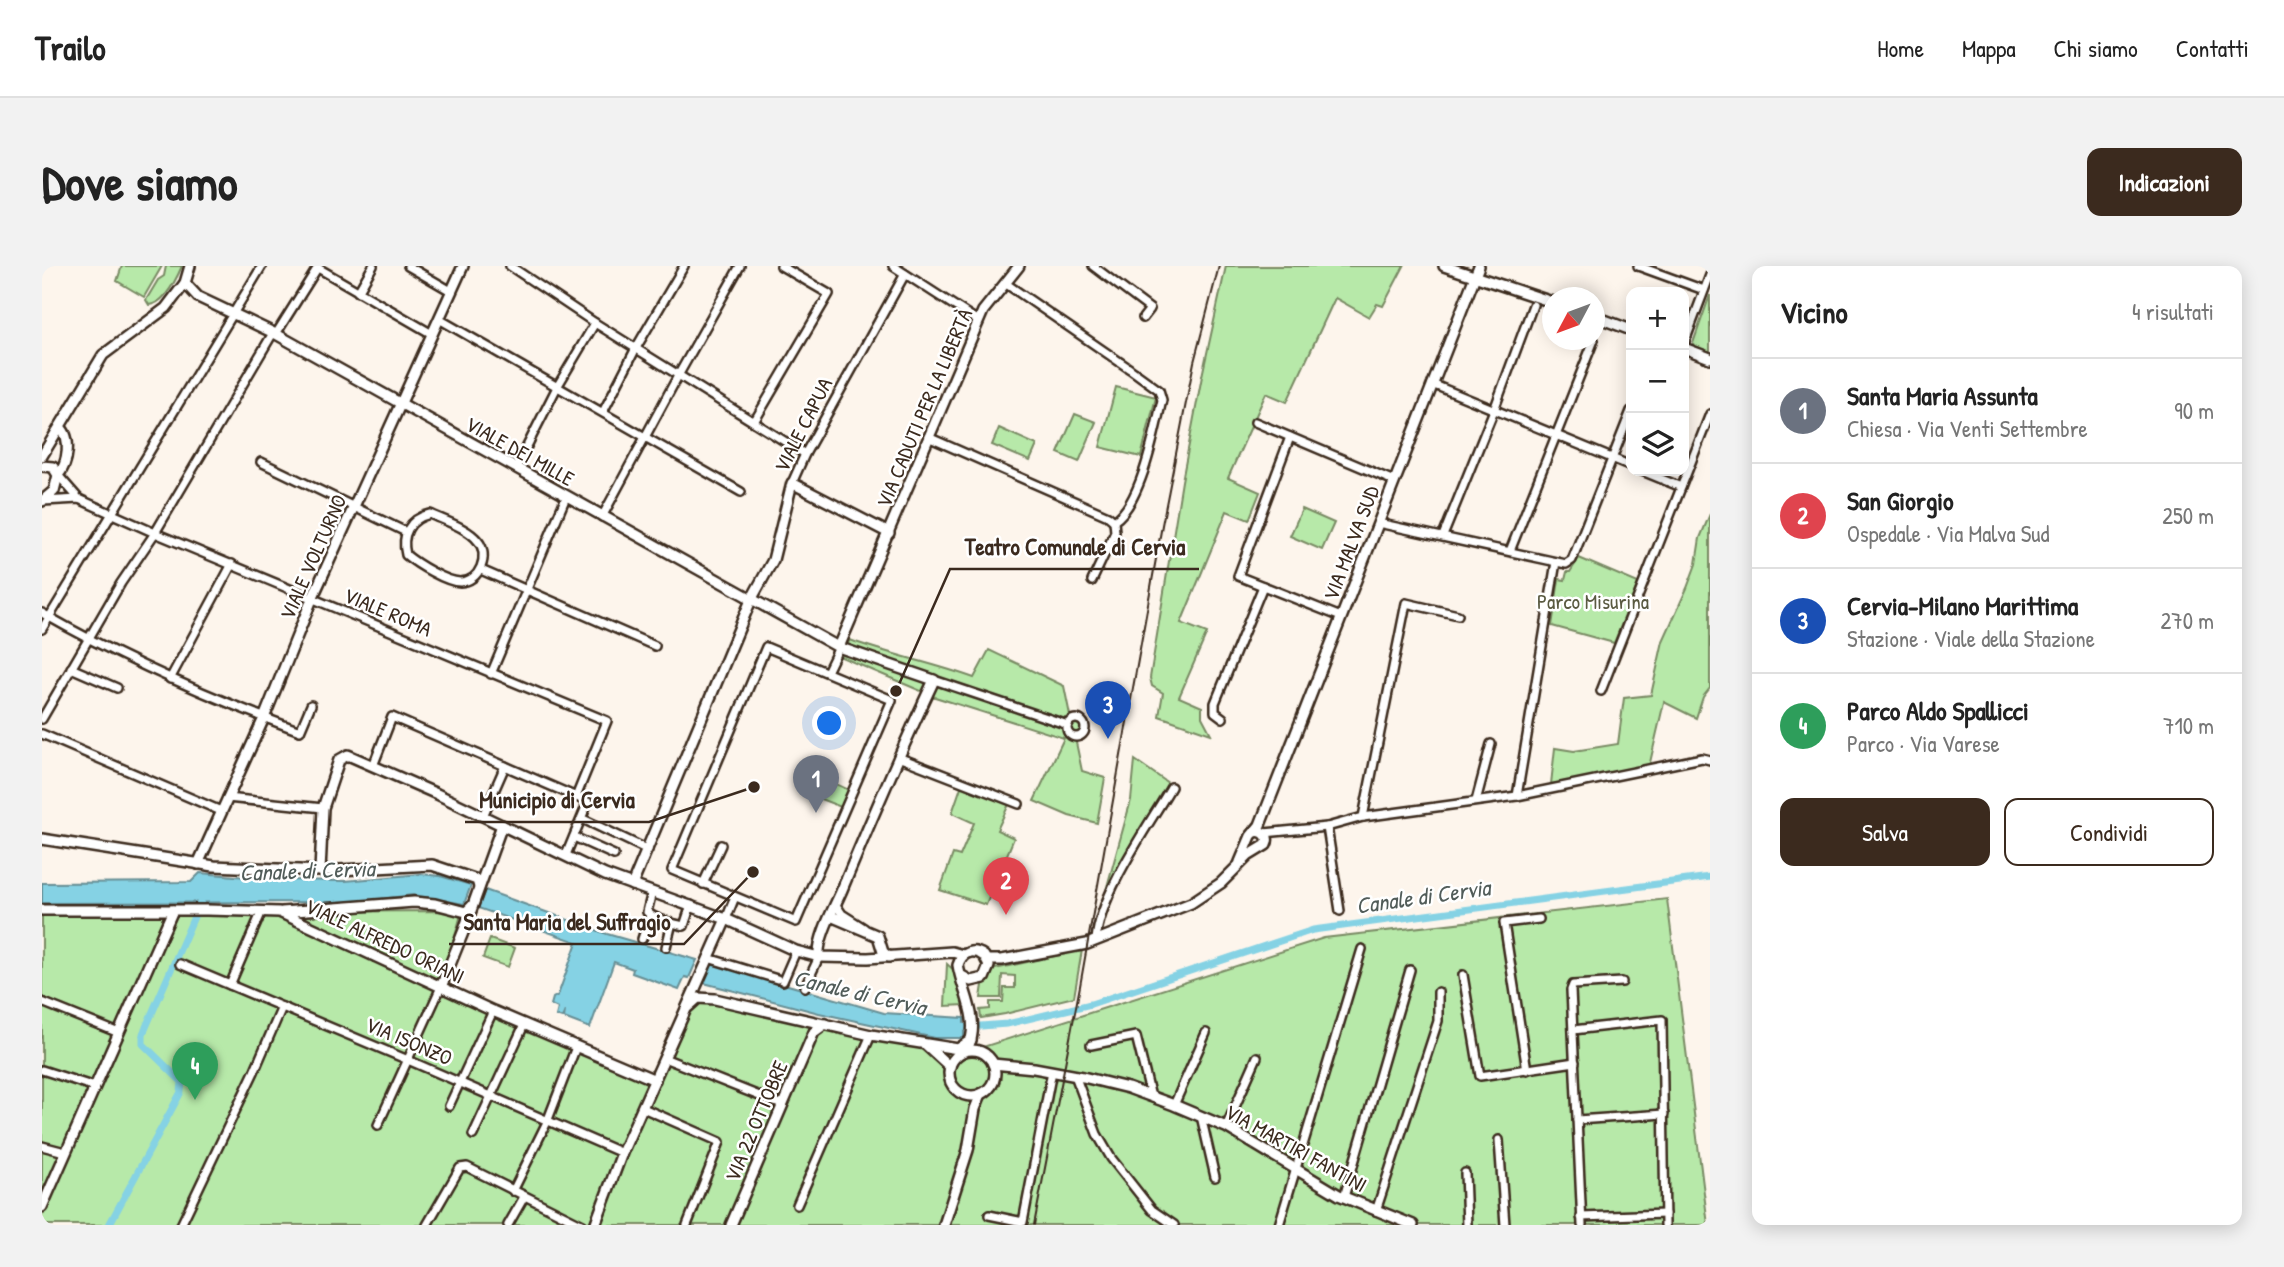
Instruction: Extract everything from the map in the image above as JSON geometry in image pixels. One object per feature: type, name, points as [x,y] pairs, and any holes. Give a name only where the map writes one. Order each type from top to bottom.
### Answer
[{"type":"street","points":[[42,456],[103,355],[159,315],[185,284],[190,266]]},
{"type":"street","points":[[42,629],[46,615],[113,513],[262,266]]},
{"type":"street","points":[[358,292],[373,266]]},
{"type":"street","points":[[408,266],[451,291]]},
{"type":"street","name":"VIALE VOLTURNO","points":[[195,863],[264,718],[312,599],[463,266]]},
{"type":"street","points":[[510,266],[595,323],[805,454]]},
{"type":"street","points":[[603,412],[636,348],[684,266]]},
{"type":"street","points":[[602,517],[678,374],[740,266]]},
{"type":"street","points":[[754,422],[829,294],[781,266]]},
{"type":"street","points":[[893,266],[978,321]]},
{"type":"street","name":"VIA CADUTI PER LA LIBERTÀ","points":[[839,647],[978,321],[1019,266]]},
{"type":"street","points":[[1093,266],[1150,309],[1143,318]]},
{"type":"street","points":[[1444,266],[1542,299]]},
{"type":"street","name":"VIA MALVA SUD","points":[[1258,845],[1251,836],[1259,833],[1479,266]]},
{"type":"street","points":[[1637,266],[1704,290]]},
{"type":"street","points":[[42,719],[121,583],[155,533],[274,334],[318,267],[432,334]]},
{"type":"street","name":"VIALE CAPUA","points":[[632,885],[751,600],[773,560],[792,483],[805,454],[905,274]]},
{"type":"street","points":[[1689,332],[1710,275]]},
{"type":"street","points":[[1005,283],[1159,390],[1163,400],[1146,465],[1124,514],[1114,521]]},
{"type":"street","name":"VIALE DEI MILLE","points":[[185,284],[198,297],[274,334],[839,647],[934,680]]},
{"type":"street","points":[[1443,536],[1533,305]]},
{"type":"street","points":[[439,319],[741,492]]},
{"type":"street","points":[[1605,320],[1626,328]]},
{"type":"street","points":[[516,468],[595,323]]},
{"type":"street","points":[[1689,348],[1710,358]]},
{"type":"street","points":[[1510,551],[1590,350]]},
{"type":"street","points":[[1432,384],[1626,465]]},
{"type":"street","points":[[1378,523],[1566,564],[1572,560],[1630,413]]},
{"type":"street","points":[[1601,691],[1710,414]]},
{"type":"street","points":[[1255,422],[1394,481]]},
{"type":"street","points":[[42,501],[54,491],[58,475],[64,466],[67,440],[60,427]]},
{"type":"street","points":[[928,437],[1099,511],[1114,521]]},
{"type":"street","points":[[1290,437],[1238,576],[1341,617]]},
{"type":"street","points":[[261,462],[406,532]]},
{"type":"street","points":[[42,466],[53,467],[58,475]]},
{"type":"street","name":"VIALE ROMA","points":[[58,475],[79,499]]},
{"type":"street","points":[[1654,476],[1681,487]]},
{"type":"street","points":[[792,483],[889,533]]},
{"type":"street","points":[[491,674],[566,497]]},
{"type":"street","name":"VIALE ROMA","points":[[42,501],[79,499],[607,721],[576,797]]},
{"type":"street","points":[[430,514],[473,535],[481,543],[484,557],[481,570],[471,579],[460,582],[430,571],[406,555],[403,543],[406,532],[415,520],[430,514]]},
{"type":"street","points":[[1092,581],[1115,532],[1114,521]]},
{"type":"street","points":[[1517,796],[1556,562]]},
{"type":"street","points":[[170,679],[232,564]]},
{"type":"street","points":[[481,570],[655,646]]},
{"type":"street","points":[[1223,718],[1215,712],[1215,703],[1263,586]]},
{"type":"street","points":[[1363,817],[1406,603],[1458,615]]},
{"type":"street","points":[[46,615],[170,679],[300,731],[312,705]]},
{"type":"street","points":[[766,647],[827,672],[892,700],[796,922],[672,870],[766,647]]},
{"type":"street","points":[[827,672],[839,647]]},
{"type":"street","points":[[71,668],[117,688]]},
{"type":"street","points":[[805,987],[819,957],[818,949],[831,916],[898,757],[934,680],[1068,725]]},
{"type":"street","points":[[373,766],[392,717],[588,802],[566,855]]},
{"type":"street","points":[[42,734],[221,811]]},
{"type":"street","points":[[1476,801],[1491,744]]},
{"type":"street","points":[[320,871],[323,808],[339,760],[348,755],[632,885],[726,919],[796,951],[819,957],[868,958],[952,952],[963,956]]},
{"type":"street","points":[[898,757],[1019,804]]},
{"type":"street","points":[[1259,833],[1327,827],[1363,817],[1517,796],[1702,758],[1710,760]]},
{"type":"street","points":[[484,816],[505,766]]},
{"type":"street","points":[[1096,940],[1101,914],[1110,892],[1171,787]]},
{"type":"street","points":[[227,798],[323,808]]},
{"type":"street","points":[[585,820],[648,850]]},
{"type":"street","points":[[378,1125],[441,987],[502,825]]},
{"type":"street","points":[[1327,827],[1340,911]]},
{"type":"street","points":[[1258,845],[1283,832]]},
{"type":"street","points":[[958,965],[963,956],[976,951],[987,960],[1002,960],[1056,951],[1096,940],[1191,903],[1220,883],[1267,837],[1259,833]]},
{"type":"street","points":[[574,837],[614,855]]},
{"type":"street","points":[[42,839],[195,863],[320,871],[432,865],[477,880],[479,887]]},
{"type":"street","points":[[703,884],[721,845]]},
{"type":"street","points":[[652,892],[647,912],[672,923],[684,926],[691,905]]},
{"type":"street","points":[[595,1225],[622,1153],[735,897]]},
{"type":"street","points":[[279,912],[414,902],[462,911],[468,911],[472,906]]},
{"type":"street","points":[[836,905],[842,914],[867,931]]},
{"type":"street","name":"VIALE ALFREDO ORIANI","points":[[42,910],[207,909],[279,912],[524,1025],[655,1080]]},
{"type":"street","points":[[42,1207],[173,910]]},
{"type":"street","points":[[230,985],[262,911]]},
{"type":"street","points":[[462,911],[466,922]]},
{"type":"street","points":[[642,939],[650,915]]},
{"type":"street","points":[[831,916],[878,936],[880,945],[889,957]]},
{"type":"street","points":[[1527,1070],[1504,923],[1539,919]]},
{"type":"street","points":[[666,947],[672,923]]},
{"type":"street","points":[[868,958],[876,953],[880,945]]},
{"type":"street","points":[[1279,1225],[1362,949]]},
{"type":"street","points":[[708,958],[780,980],[796,951]]},
{"type":"street","points":[[928,955],[947,959],[958,965],[962,976],[971,1007],[971,1040],[967,1052],[950,1067],[949,1074],[954,1087],[966,1095],[975,1109]]},
{"type":"street","points":[[987,960],[988,971]]},
{"type":"street","points":[[971,1007],[980,980],[1002,960]]},
{"type":"street","name":"VIA ISONZO","points":[[180,964],[622,1153]]},
{"type":"street","points":[[1344,1197],[1410,970]]},
{"type":"street","points":[[1464,975],[1480,1076],[1575,1062]]},
{"type":"street","points":[[962,976],[971,981],[980,980]]},
{"type":"street","points":[[1622,982],[1573,985],[1571,990],[1581,1221],[1665,1214]]},
{"type":"street","points":[[1376,1212],[1438,1021],[1438,992]]},
{"type":"street","points":[[684,1011],[698,998],[715,999],[928,1046],[958,1049],[971,1040]]},
{"type":"street","points":[[42,1002],[119,1033]]},
{"type":"street","points":[[181,1225],[282,1007]]},
{"type":"street","points":[[449,1106],[493,1011]]},
{"type":"street","points":[[804,1018],[814,1032],[825,1024]]},
{"type":"street","points":[[1573,1030],[1662,1020],[1665,1225]]},
{"type":"street","points":[[474,1135],[524,1025]]},
{"type":"street","name":"VIA 22 OTTOBRE","points":[[731,1225],[814,1032]]},
{"type":"street","points":[[1174,1105],[1206,1033]]},
{"type":"street","points":[[797,1205],[872,1035]]},
{"type":"street","points":[[1091,1045],[1136,1036],[1151,1097]]},
{"type":"street","points":[[928,1046],[951,1055],[967,1052],[984,1054],[993,1064],[995,1077],[992,1084],[981,1094],[975,1109],[968,1150],[944,1225]]},
{"type":"street","points":[[928,1046],[950,1067]]},
{"type":"street","points":[[513,1191],[547,1122],[576,1047]]},
{"type":"street","points":[[1226,1127],[1257,1057]]},
{"type":"street","points":[[664,1058],[782,1105]]},
{"type":"street","points":[[993,1064],[1016,1068]]},
{"type":"street","points":[[995,1077],[1016,1068]]},
{"type":"street","name":"VIA MARTIRI FANTINI","points":[[1016,1068],[1034,1068],[1111,1084],[1174,1105],[1226,1127],[1344,1197],[1413,1225]]},
{"type":"street","points":[[42,1070],[95,1087]]},
{"type":"street","points":[[989,1215],[1023,1222],[1052,1072]]},
{"type":"street","name":"VIA MARTIRI FANTINI","points":[[1052,1072],[1111,1084]]},
{"type":"street","points":[[1076,1078],[1097,1134],[1111,1158],[1152,1210],[1174,1225]]},
{"type":"street","points":[[966,1095],[981,1094]]},
{"type":"street","points":[[643,1108],[720,1142],[687,1225]]},
{"type":"street","points":[[1577,1120],[1664,1114]]},
{"type":"street","name":"VIA MARTIRI FANTINI","points":[[1201,1116],[1215,1177]]},
{"type":"street","points":[[1499,1140],[1505,1225]]},
{"type":"street","points":[[42,1146],[65,1153]]},
{"type":"street","points":[[427,1225],[460,1168],[467,1167],[583,1225]]},
{"type":"street","points":[[1465,1173],[1467,1225]]},
{"type":"street","points":[[508,1225],[524,1197]]},
{"type":"green space","points":[[122,266],[162,266],[144,297],[117,281]]},
{"type":"green space","points":[[166,266],[182,266],[164,296],[149,305],[146,300],[158,280],[164,276]]},
{"type":"green space","points":[[1226,266],[1404,266],[1383,306],[1377,304],[1369,317],[1335,298],[1287,402],[1266,393],[1228,478],[1260,492],[1249,520],[1227,511],[1181,623],[1207,633],[1179,697],[1202,707],[1202,717],[1211,734],[1159,716],[1163,693],[1152,686],[1150,678],[1182,481]]},
{"type":"green space","points":[[1710,295],[1710,352],[1692,346]]},
{"type":"green space","points":[[1116,387],[1156,397],[1141,457],[1100,447]]},
{"type":"green space","points":[[1075,414],[1096,422],[1079,462],[1058,453]]},
{"type":"green space","points":[[999,428],[1037,445],[1030,461],[992,445]]},
{"type":"green space","points":[[1302,509],[1334,523],[1322,550],[1290,536]]},
{"type":"green space","points":[[1710,514],[1710,688],[1703,697],[1696,718],[1664,702],[1649,767],[1551,784],[1555,748],[1574,751],[1618,744],[1624,698],[1651,695],[1663,641],[1696,564],[1700,538]]},
{"type":"green space","name":"Parco Misurina","points":[[1579,558],[1638,583],[1614,643],[1552,626],[1559,579],[1565,580],[1567,572],[1570,572]]},
{"type":"green space","points":[[850,640],[974,678],[989,650],[1064,686],[1072,725],[1077,724],[1080,727],[1080,731],[1074,733],[1082,771],[1105,778],[1097,823],[1069,816],[1034,801],[1064,738],[935,697],[839,656]]},
{"type":"green space","points":[[1135,760],[1168,783],[1105,894],[1131,800]]},
{"type":"green space","points":[[814,774],[849,790],[841,807],[805,793]]},
{"type":"green space","points":[[962,784],[1010,802],[997,830],[1014,838],[986,905],[940,890],[953,854],[960,856],[974,823],[952,813]]},
{"type":"green space","points":[[1667,899],[1708,1225],[42,1225],[42,913],[462,911],[441,987],[648,1077],[698,998],[958,1055],[1324,938]]},
{"type":"green space","points":[[490,939],[515,948],[508,967],[483,958]]},
{"type":"green space","points":[[1082,950],[1074,997],[981,1018],[980,1010],[990,1009],[990,1002],[1003,1002],[1004,988],[1015,988],[1015,976],[1002,975],[1001,998],[981,998],[983,985],[995,969]]},
{"type":"green space","points":[[947,964],[956,972],[966,1005],[945,1006]]},
{"type":"water","points":[[200,873],[282,880],[345,881],[421,874],[440,876],[471,885],[464,904],[413,895],[356,902],[42,903],[42,883],[191,882]]},
{"type":"water","points":[[485,890],[607,934],[697,960],[689,978],[685,977],[679,990],[632,973],[633,969],[614,962],[590,1028],[564,1018],[565,1011],[562,1018],[556,1016],[558,1008],[551,1005],[553,998],[558,995],[577,942],[478,908]]},
{"type":"water","points":[[709,962],[884,1013],[964,1018],[964,1038],[935,1038],[819,1013],[700,982]]},
{"type":"waterway","name":"Canale di Cervia","points":[[955,1028],[1007,1024],[1091,1004],[1313,930],[1710,877]]},
{"type":"waterway","points":[[109,1225],[181,1092],[182,1082],[143,1044],[143,1034],[203,896]]},
{"type":"railway","points":[[1034,1225],[1080,986],[1162,525],[1194,362],[1219,266]]},
{"type":"place","name":"Teatro Comunale di Cervia","points":[[896,691]]},
{"type":"place","name":"Cervia-Milano Marittima","points":[[1108,739]]},
{"type":"place","name":"Municipio di Cervia","points":[[754,787]]},
{"type":"place","name":"Santa Maria Assunta","points":[[816,813]]},
{"type":"place","name":"Santa Maria del Suffragio","points":[[753,872]]},
{"type":"place","name":"San Giorgio","points":[[1006,915]]},
{"type":"place","name":"Parco Aldo Spallicci","points":[[195,1100]]}]
